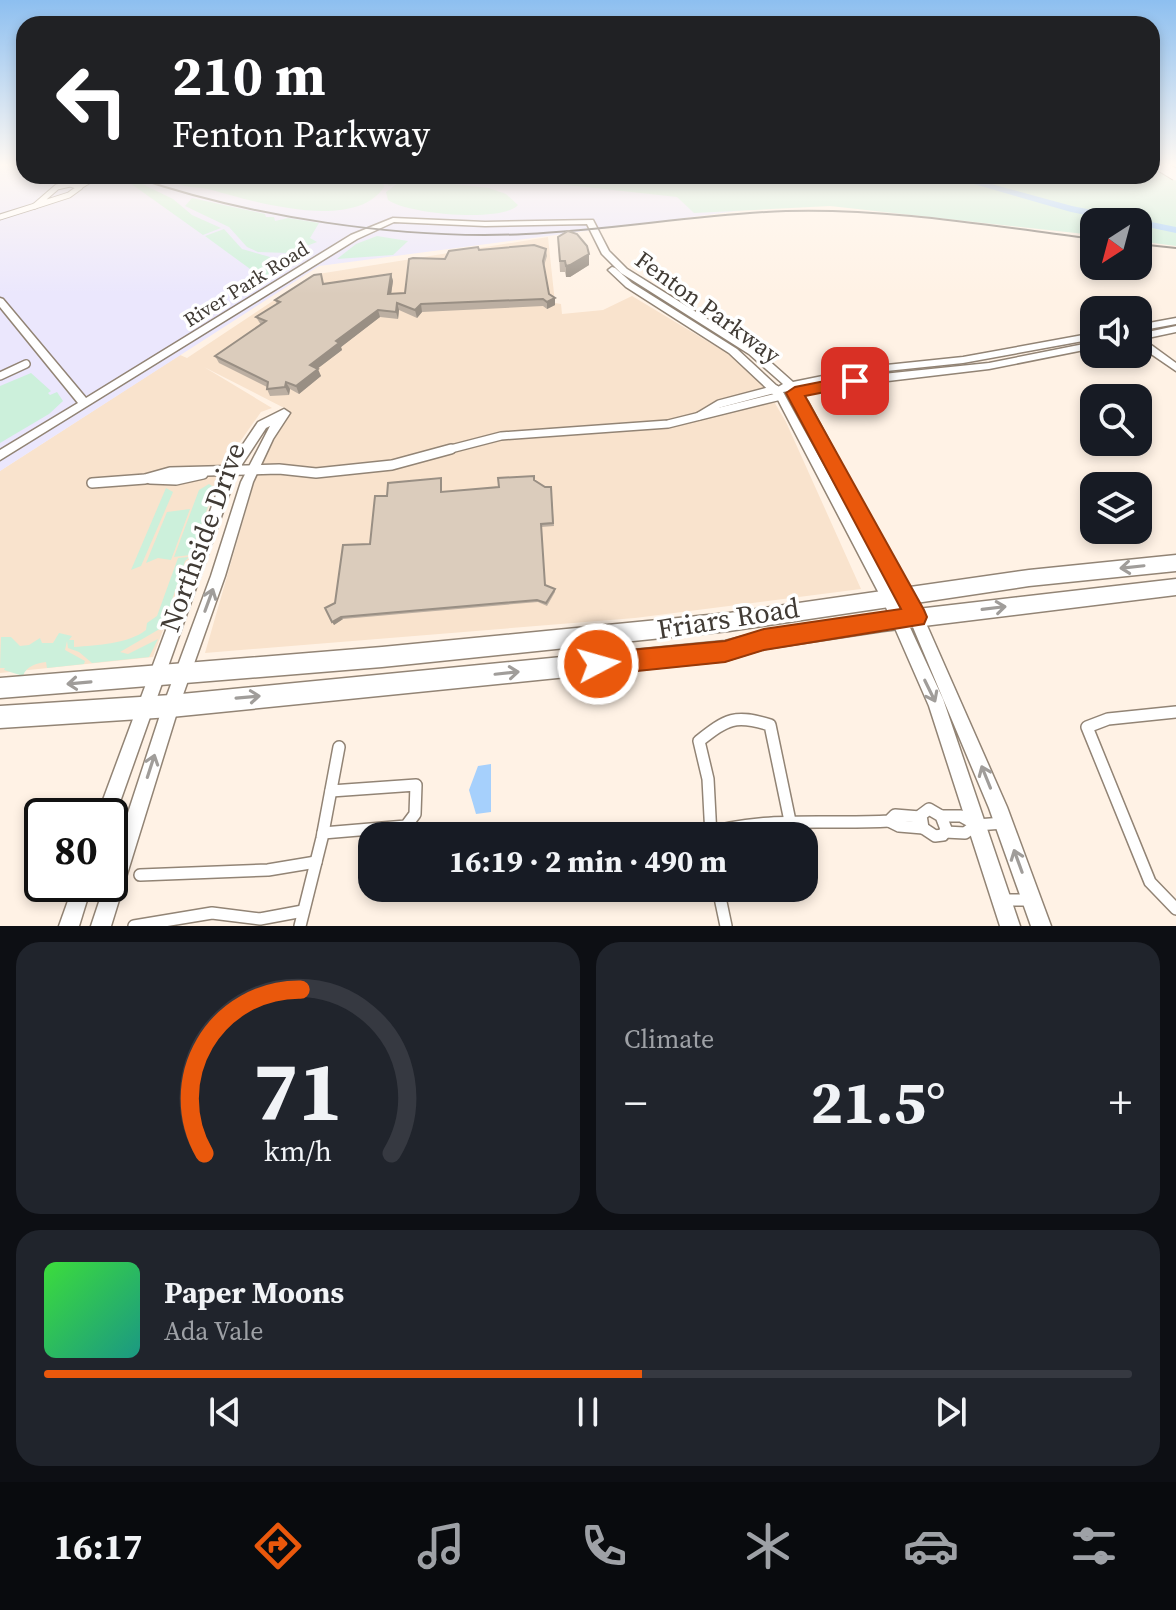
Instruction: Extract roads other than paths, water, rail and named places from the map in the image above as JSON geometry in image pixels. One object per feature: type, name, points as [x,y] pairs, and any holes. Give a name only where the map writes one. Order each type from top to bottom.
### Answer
[{"type":"highway","name":"Friars Road","points":[[0,717],[171,706],[725,651],[1029,578],[1176,563]]},
{"type":"highway","name":"Friars Road","points":[[0,688],[382,657],[714,624],[1176,587]]},
{"type":"street","points":[[0,217],[31,207]]},
{"type":"street","name":"River Park Road","points":[[0,456],[354,237],[388,221],[508,224],[582,221]]},
{"type":"street","name":"Fenton Parkway","points":[[582,221],[591,223],[596,240],[624,271],[739,342],[771,367],[903,608],[1004,823],[1041,926]]},
{"type":"street","points":[[0,301],[85,404]]},
{"type":"street","points":[[1152,325],[1176,321]]},
{"type":"street","points":[[1152,335],[1176,329]]},
{"type":"street","points":[[985,362],[1080,339]]},
{"type":"street","points":[[92,483],[176,480],[231,471],[299,469],[316,473],[392,465],[501,436],[668,424],[867,370],[985,362],[1080,347]]},
{"type":"street","points":[[1152,349],[1176,368]]},
{"type":"street","points":[[0,376],[26,364]]},
{"type":"street","points":[[698,416],[719,404],[785,391]]},
{"type":"street","name":"Northside Drive","points":[[101,926],[171,706],[252,470],[284,413],[262,425],[231,471],[112,798]]},
{"type":"street","name":"Fenton Parkway","points":[[903,608],[1010,926]]},
{"type":"street","points":[[1176,712],[1161,717],[1101,717],[1087,727],[1150,882],[1176,909]]},
{"type":"street","points":[[707,822],[708,779],[699,741],[724,721],[743,716],[770,725],[790,821]]},
{"type":"street","points":[[300,926],[323,833],[339,747]]},
{"type":"street","points":[[323,833],[406,826],[415,814],[416,785],[331,791]]},
{"type":"street","points":[[945,832],[946,824],[941,816],[929,809],[922,812],[922,823],[935,836],[945,832],[965,833],[977,825],[1004,823]]},
{"type":"street","points":[[941,816],[961,816],[977,825]]},
{"type":"street","points":[[784,822],[860,824],[889,821],[899,826],[922,823]]},
{"type":"street","points":[[140,875],[268,870],[316,862]]},
{"type":"street","points":[[1002,900],[1032,900]]},
{"type":"street","points":[[69,926],[77,902]]},
{"type":"street","points":[[721,902],[726,926]]},
{"type":"street","points":[[134,926],[212,913],[244,921],[303,911]]},
{"type":"water","points":[[491,764],[491,812],[476,814],[469,790],[478,766]]},
{"type":"waterway","points":[[1065,207],[1080,211]]},
{"type":"waterway","points":[[1152,225],[1176,230]]},
{"type":"tram line","points":[[244,207],[326,223],[478,235],[591,229],[753,213],[825,211],[940,219],[1080,237]]},
{"type":"tram line","points":[[1152,245],[1176,248]]}]
